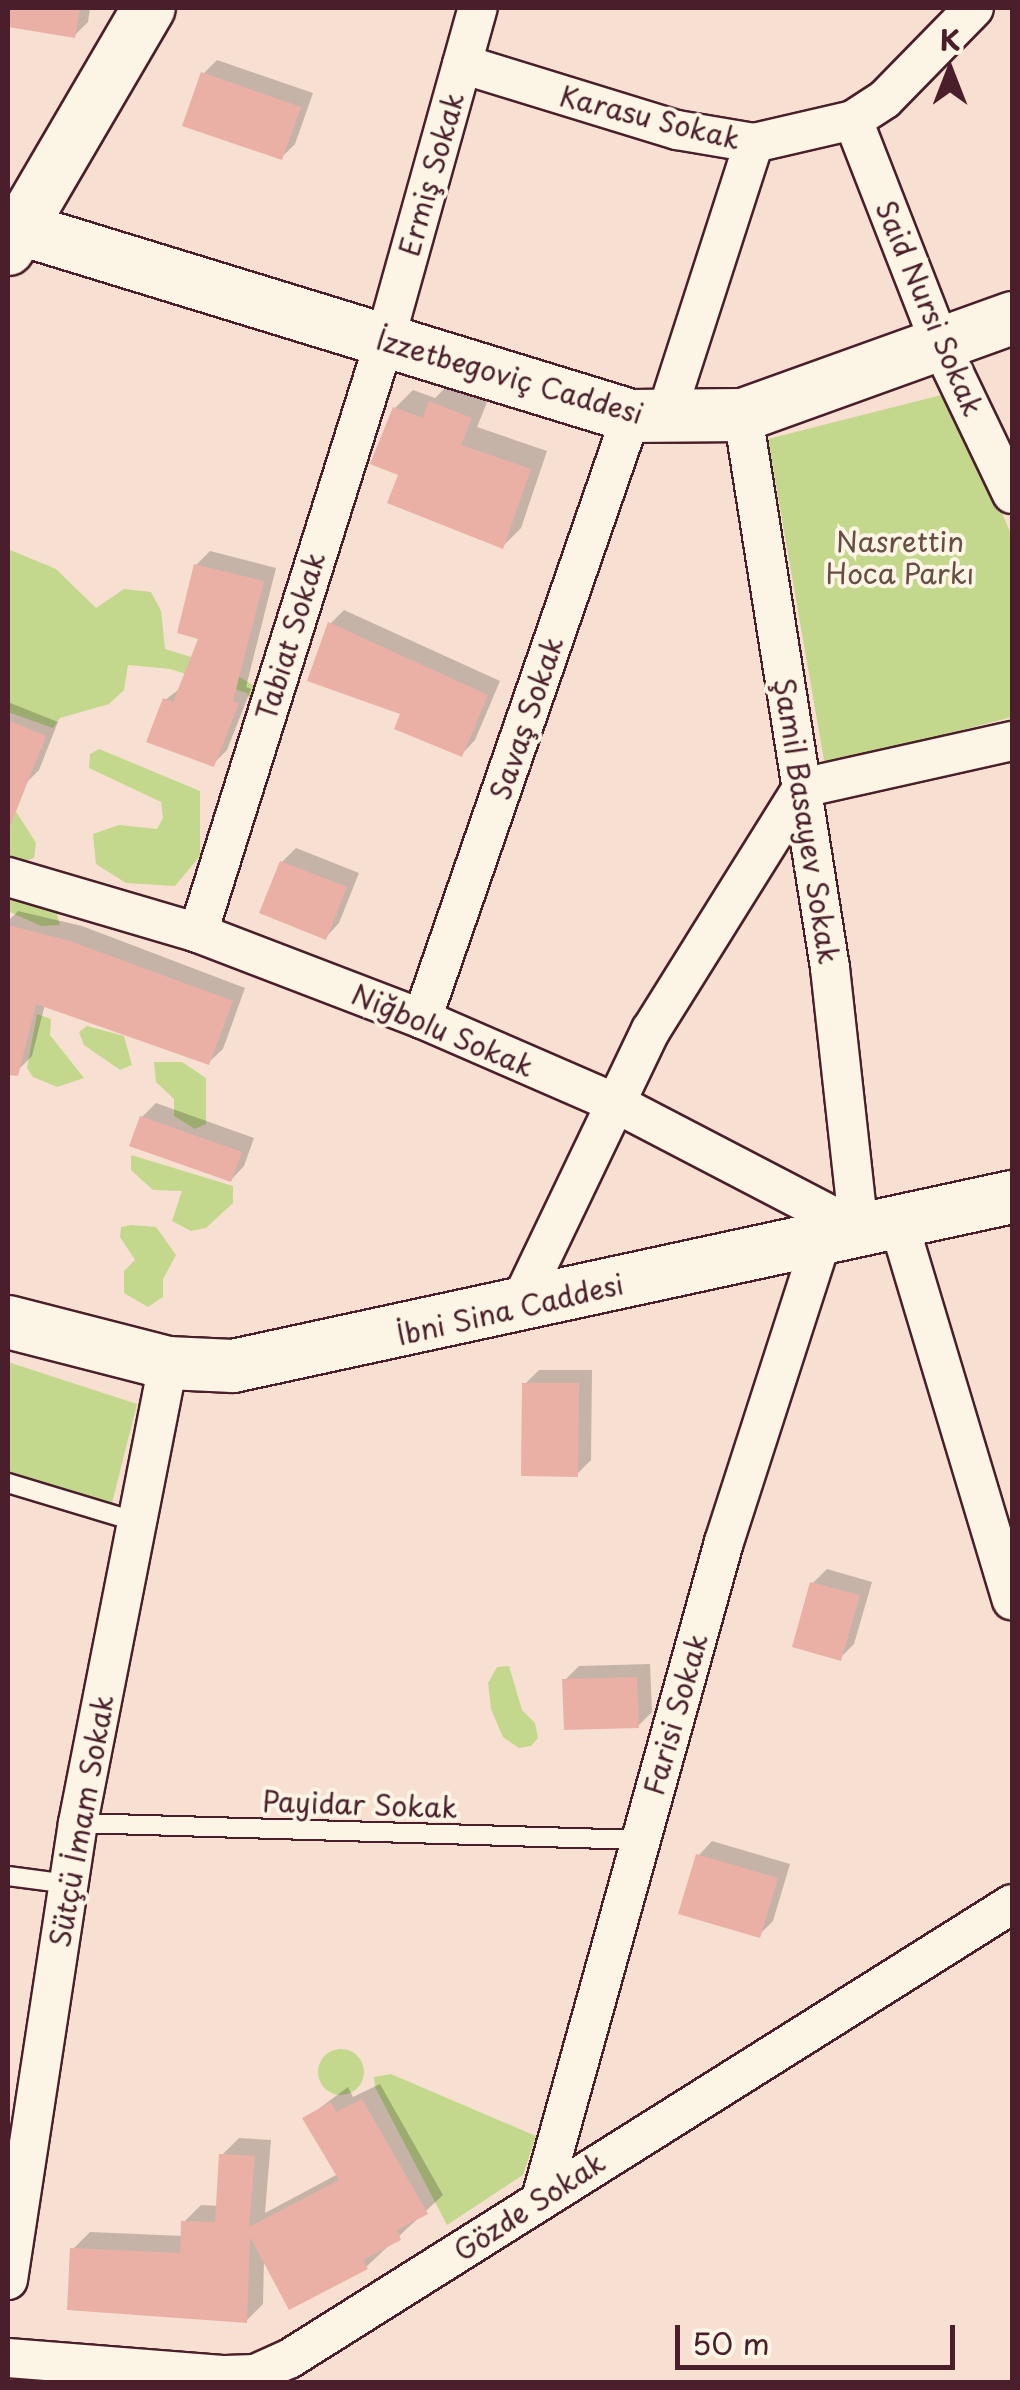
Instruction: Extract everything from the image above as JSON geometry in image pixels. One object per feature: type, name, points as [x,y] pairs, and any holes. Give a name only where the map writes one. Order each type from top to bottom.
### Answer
[{"type":"street","points":[[11,234],[149,8]]},
{"type":"street","name":"Ermiş Sokak","points":[[385,340],[478,8]]},
{"type":"street","name":"Karasu Sokak","points":[[462,64],[677,130],[754,142],[853,120],[885,99],[974,8]]},
{"type":"street","name":"Said Nursi Sokak","points":[[853,120],[942,346],[1012,494]]},
{"type":"street","name":"Savaş Sokak","points":[[422,1019],[754,142]]},
{"type":"street","name":"İzzetbegoviç Caddesi","points":[[11,234],[648,417],[743,414],[1012,318]]},
{"type":"street","name":"Tabiat Sokak","points":[[198,933],[385,340]]},
{"type":"street","name":"Şamil Basayev Sokak","points":[[743,414],[802,788],[860,1229],[1003,1532],[1012,1600]]},
{"type":"street","points":[[518,1307],[613,1102],[802,788],[1012,741]]},
{"type":"street","name":"Niğbolu Sokak","points":[[8,877],[198,933],[422,1019],[613,1102],[860,1229]]},
{"type":"street","name":"İbni Sina Caddesi","points":[[8,1322],[168,1364],[276,1359],[1012,1197]]},
{"type":"street","name":"Farisi Sokak","points":[[542,2195],[724,1542],[860,1229]]},
{"type":"street","name":"Sütçü İmam Sokak","points":[[8,2280],[78,1822],[168,1364]]},
{"type":"street","name":"Gözde Sokak","points":[[8,2358],[255,2374],[375,2310],[542,2195],[1012,1904]]},
{"type":"lane","points":[[8,1483],[137,1522]]},
{"type":"lane","name":"Payidar Sokak","points":[[78,1822],[640,1840]]},
{"type":"lane","points":[[8,1876],[69,1884]]},
{"type":"green space","name":"Nasrettin Hoca Parkı","points":[[949,393],[1012,536],[1012,717],[825,766],[768,439]]},
{"type":"green space","points":[[8,549],[56,569],[96,608],[124,589],[151,592],[161,611],[165,649],[223,667],[261,690],[244,748],[237,738],[252,705],[247,693],[170,669],[128,665],[124,690],[109,704],[60,718],[53,728],[8,712]]},
{"type":"green space","points":[[99,749],[200,791],[200,856],[175,886],[126,883],[96,864],[93,834],[119,825],[157,829],[163,818],[161,802],[89,768],[90,754]]},
{"type":"green space","points":[[8,799],[36,843],[34,858],[17,864],[8,861]]},
{"type":"green space","points":[[8,879],[56,910],[60,925],[41,926],[8,911]]},
{"type":"green space","points":[[37,1014],[51,1019],[50,1035],[84,1078],[57,1087],[33,1077],[27,1068]]},
{"type":"green space","points":[[87,1026],[124,1036],[132,1065],[120,1070],[84,1045],[79,1032]]},
{"type":"green space","points":[[154,1062],[182,1062],[206,1078],[206,1124],[195,1129],[174,1116],[174,1099],[156,1082]]},
{"type":"green space","points":[[131,1155],[233,1186],[233,1203],[206,1228],[191,1231],[172,1221],[182,1191],[153,1190],[131,1170]]},
{"type":"green space","points":[[121,1227],[156,1227],[176,1255],[163,1279],[163,1297],[148,1307],[124,1293],[124,1271],[135,1260],[120,1237]]},
{"type":"green space","points":[[8,1362],[137,1404],[111,1507],[8,1477]]},
{"type":"green space","points":[[509,1666],[522,1710],[535,1723],[538,1738],[531,1746],[519,1748],[503,1737],[491,1709],[488,1683],[497,1667]]},
{"type":"green space","points":[[341,2049],[358,2055],[364,2072],[358,2089],[341,2095],[324,2089],[318,2072],[324,2055]]},
{"type":"green space","points":[[391,2074],[536,2136],[523,2175],[447,2225],[375,2087],[374,2077]]},
{"type":"building","points":[[8,8],[80,8],[75,38],[8,27]]},
{"type":"building","points":[[201,72],[301,107],[282,160],[182,126]]},
{"type":"building","points":[[429,401],[472,418],[461,445],[531,469],[503,549],[387,503],[398,475],[370,464],[393,407],[423,418]]},
{"type":"building","points":[[194,564],[264,581],[233,701],[239,703],[214,767],[146,742],[163,698],[173,702],[198,639],[177,633]]},
{"type":"building","points":[[328,622],[488,695],[462,757],[394,729],[400,714],[307,681]]},
{"type":"building","points":[[8,720],[46,736],[9,829],[8,829]]},
{"type":"building","points":[[280,861],[347,887],[326,940],[259,913]]},
{"type":"building","points":[[8,925],[67,940],[233,1001],[209,1065],[36,1004],[18,1076],[8,1075]]},
{"type":"building","points":[[140,1116],[242,1152],[231,1182],[129,1146]]},
{"type":"building","points":[[522,1383],[579,1383],[578,1477],[521,1476]]},
{"type":"building","points":[[810,1582],[860,1595],[841,1661],[792,1647]]},
{"type":"building","points":[[637,1677],[639,1728],[564,1730],[562,1679]]},
{"type":"building","points":[[696,1854],[778,1878],[760,1938],[678,1914]]},
{"type":"building","points":[[362,2099],[428,2214],[397,2230],[401,2240],[363,2260],[368,2269],[289,2310],[250,2237],[247,2323],[67,2310],[70,2248],[180,2253],[181,2221],[215,2222],[219,2154],[255,2156],[249,2227],[339,2180],[302,2118],[331,2102],[336,2112]]}]
